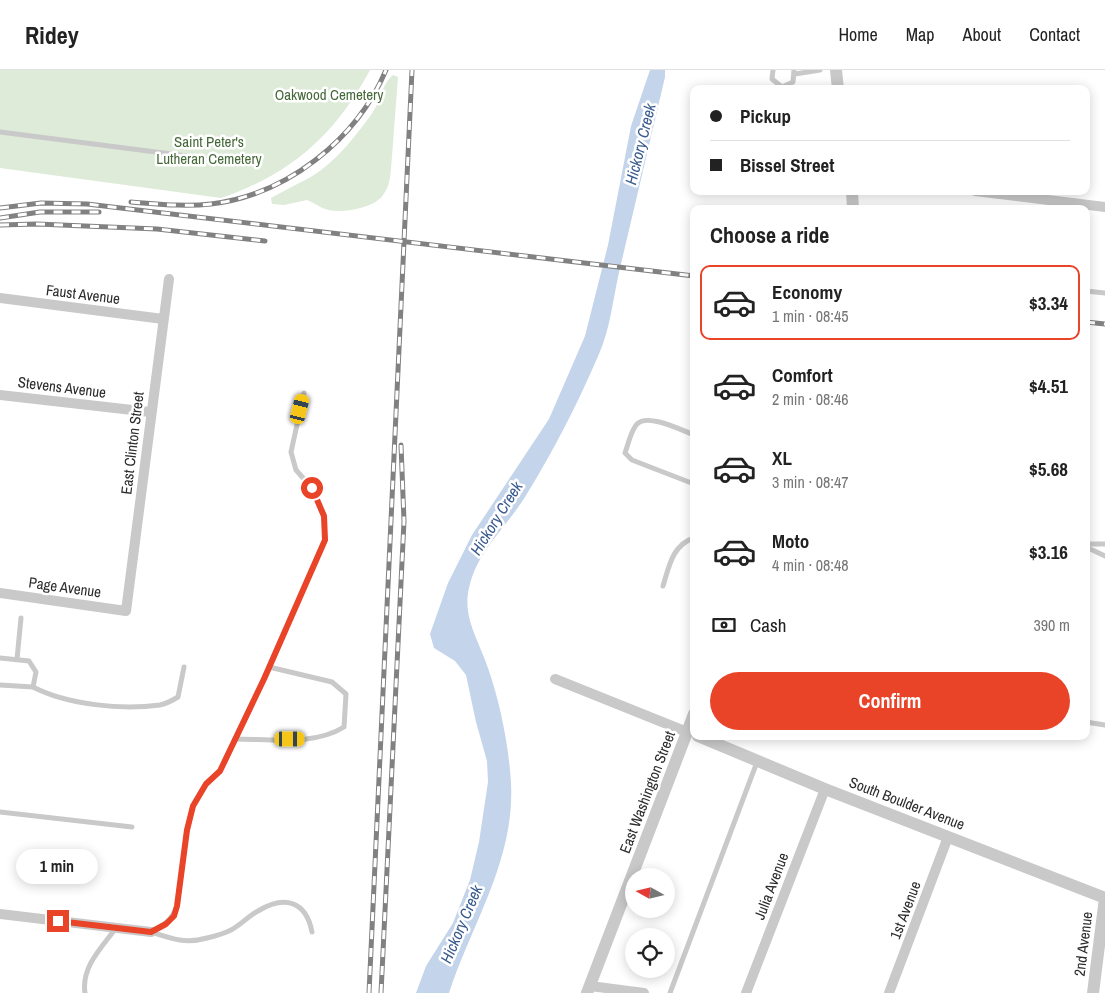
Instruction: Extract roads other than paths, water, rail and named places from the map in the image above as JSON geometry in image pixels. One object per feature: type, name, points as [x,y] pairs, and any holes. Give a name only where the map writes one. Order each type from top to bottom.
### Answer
[{"type":"street","points":[[836,70],[838,85]]},
{"type":"street","points":[[1008,195],[1089,205]]},
{"type":"street","points":[[1090,205],[1105,207]]},
{"type":"street","name":"East Clinton Street","points":[[126,610],[150,412],[169,279]]},
{"type":"street","name":"Faust Avenue","points":[[0,298],[163,319]]},
{"type":"street","name":"Stevens Avenue","points":[[0,395],[150,412]]},
{"type":"street","name":"Page Avenue","points":[[0,593],[126,610]]},
{"type":"street","points":[[555,679],[690,733]]},
{"type":"street","name":"East Washington Street","points":[[589,989],[691,740]]},
{"type":"street","name":"South Boulder Avenue","points":[[707,740],[825,789],[1105,898]]},
{"type":"street","name":"Julia Avenue","points":[[746,993],[825,789]]},
{"type":"street","name":"1st Avenue","points":[[889,993],[948,837]]},
{"type":"street","name":"2nd Avenue","points":[[1093,993],[1105,898]]},
{"type":"street","points":[[0,914],[151,932]]},
{"type":"street","points":[[589,989],[644,993]]},
{"type":"lane","points":[[773,70],[772,79],[780,85]]},
{"type":"lane","points":[[786,85],[793,82],[794,72],[820,70]]},
{"type":"lane","points":[[0,132],[249,164]]},
{"type":"lane","points":[[1090,291],[1105,293]]},
{"type":"lane","points":[[151,932],[166,924],[174,916],[187,830],[193,806],[206,784],[220,771],[236,739],[325,540],[324,516],[312,488],[296,470],[291,452],[304,393]]},
{"type":"lane","points":[[690,433],[657,421],[644,420],[637,424],[625,453],[632,460],[690,482]]},
{"type":"lane","points":[[663,586],[673,555],[681,545],[690,540]]},
{"type":"lane","points":[[1090,546],[1105,544]]},
{"type":"lane","points":[[1090,548],[1105,556]]},
{"type":"lane","points":[[17,659],[21,618]]},
{"type":"lane","points":[[0,658],[29,661],[36,672],[33,687]]},
{"type":"lane","points":[[0,685],[33,687],[49,696],[79,702],[126,706],[162,705],[178,697],[184,667]]},
{"type":"lane","points":[[236,739],[308,739],[334,733],[344,726],[346,694],[341,688],[332,682],[269,667]]},
{"type":"lane","points":[[1090,723],[1105,725]]},
{"type":"lane","points":[[670,993],[758,761]]},
{"type":"lane","points":[[0,812],[132,827]]},
{"type":"lane","points":[[151,932],[166,939],[180,941],[206,939],[231,930],[275,903],[288,903],[303,909],[310,919],[312,932]]},
{"type":"lane","points":[[85,993],[86,974],[90,961],[116,928]]},
{"type":"water","name":"Hickory Creek","points":[[650,70],[665,70],[665,77],[603,344],[583,391],[555,445],[525,497],[485,551],[478,563],[469,588],[467,599],[470,619],[496,695],[508,755],[511,783],[510,811],[506,838],[490,891],[449,993],[416,993],[426,966],[453,923],[470,880],[479,842],[488,782],[487,761],[466,675],[455,661],[434,648],[430,634],[448,583],[472,535],[549,419],[585,336],[608,245],[631,126]]},
{"type":"railway","points":[[131,202],[181,205],[211,204],[239,198],[266,189],[292,176],[316,160],[357,119],[373,95],[386,70]]},
{"type":"railway","points":[[369,993],[412,70]]},
{"type":"railway","points":[[0,208],[41,203],[87,204],[690,276]]},
{"type":"railway","points":[[0,218],[40,212],[99,212]]},
{"type":"railway","points":[[0,225],[37,224],[157,229],[265,241]]},
{"type":"railway","points":[[1090,322],[1105,324]]},
{"type":"railway","points":[[381,993],[404,521],[401,445]]},
{"type":"park label","name":"Oakwood Cemetery","points":[[329,94]]},
{"type":"park label","name":"Saint Peter's Lutheran Cemetery","points":[[209,150]]}]
